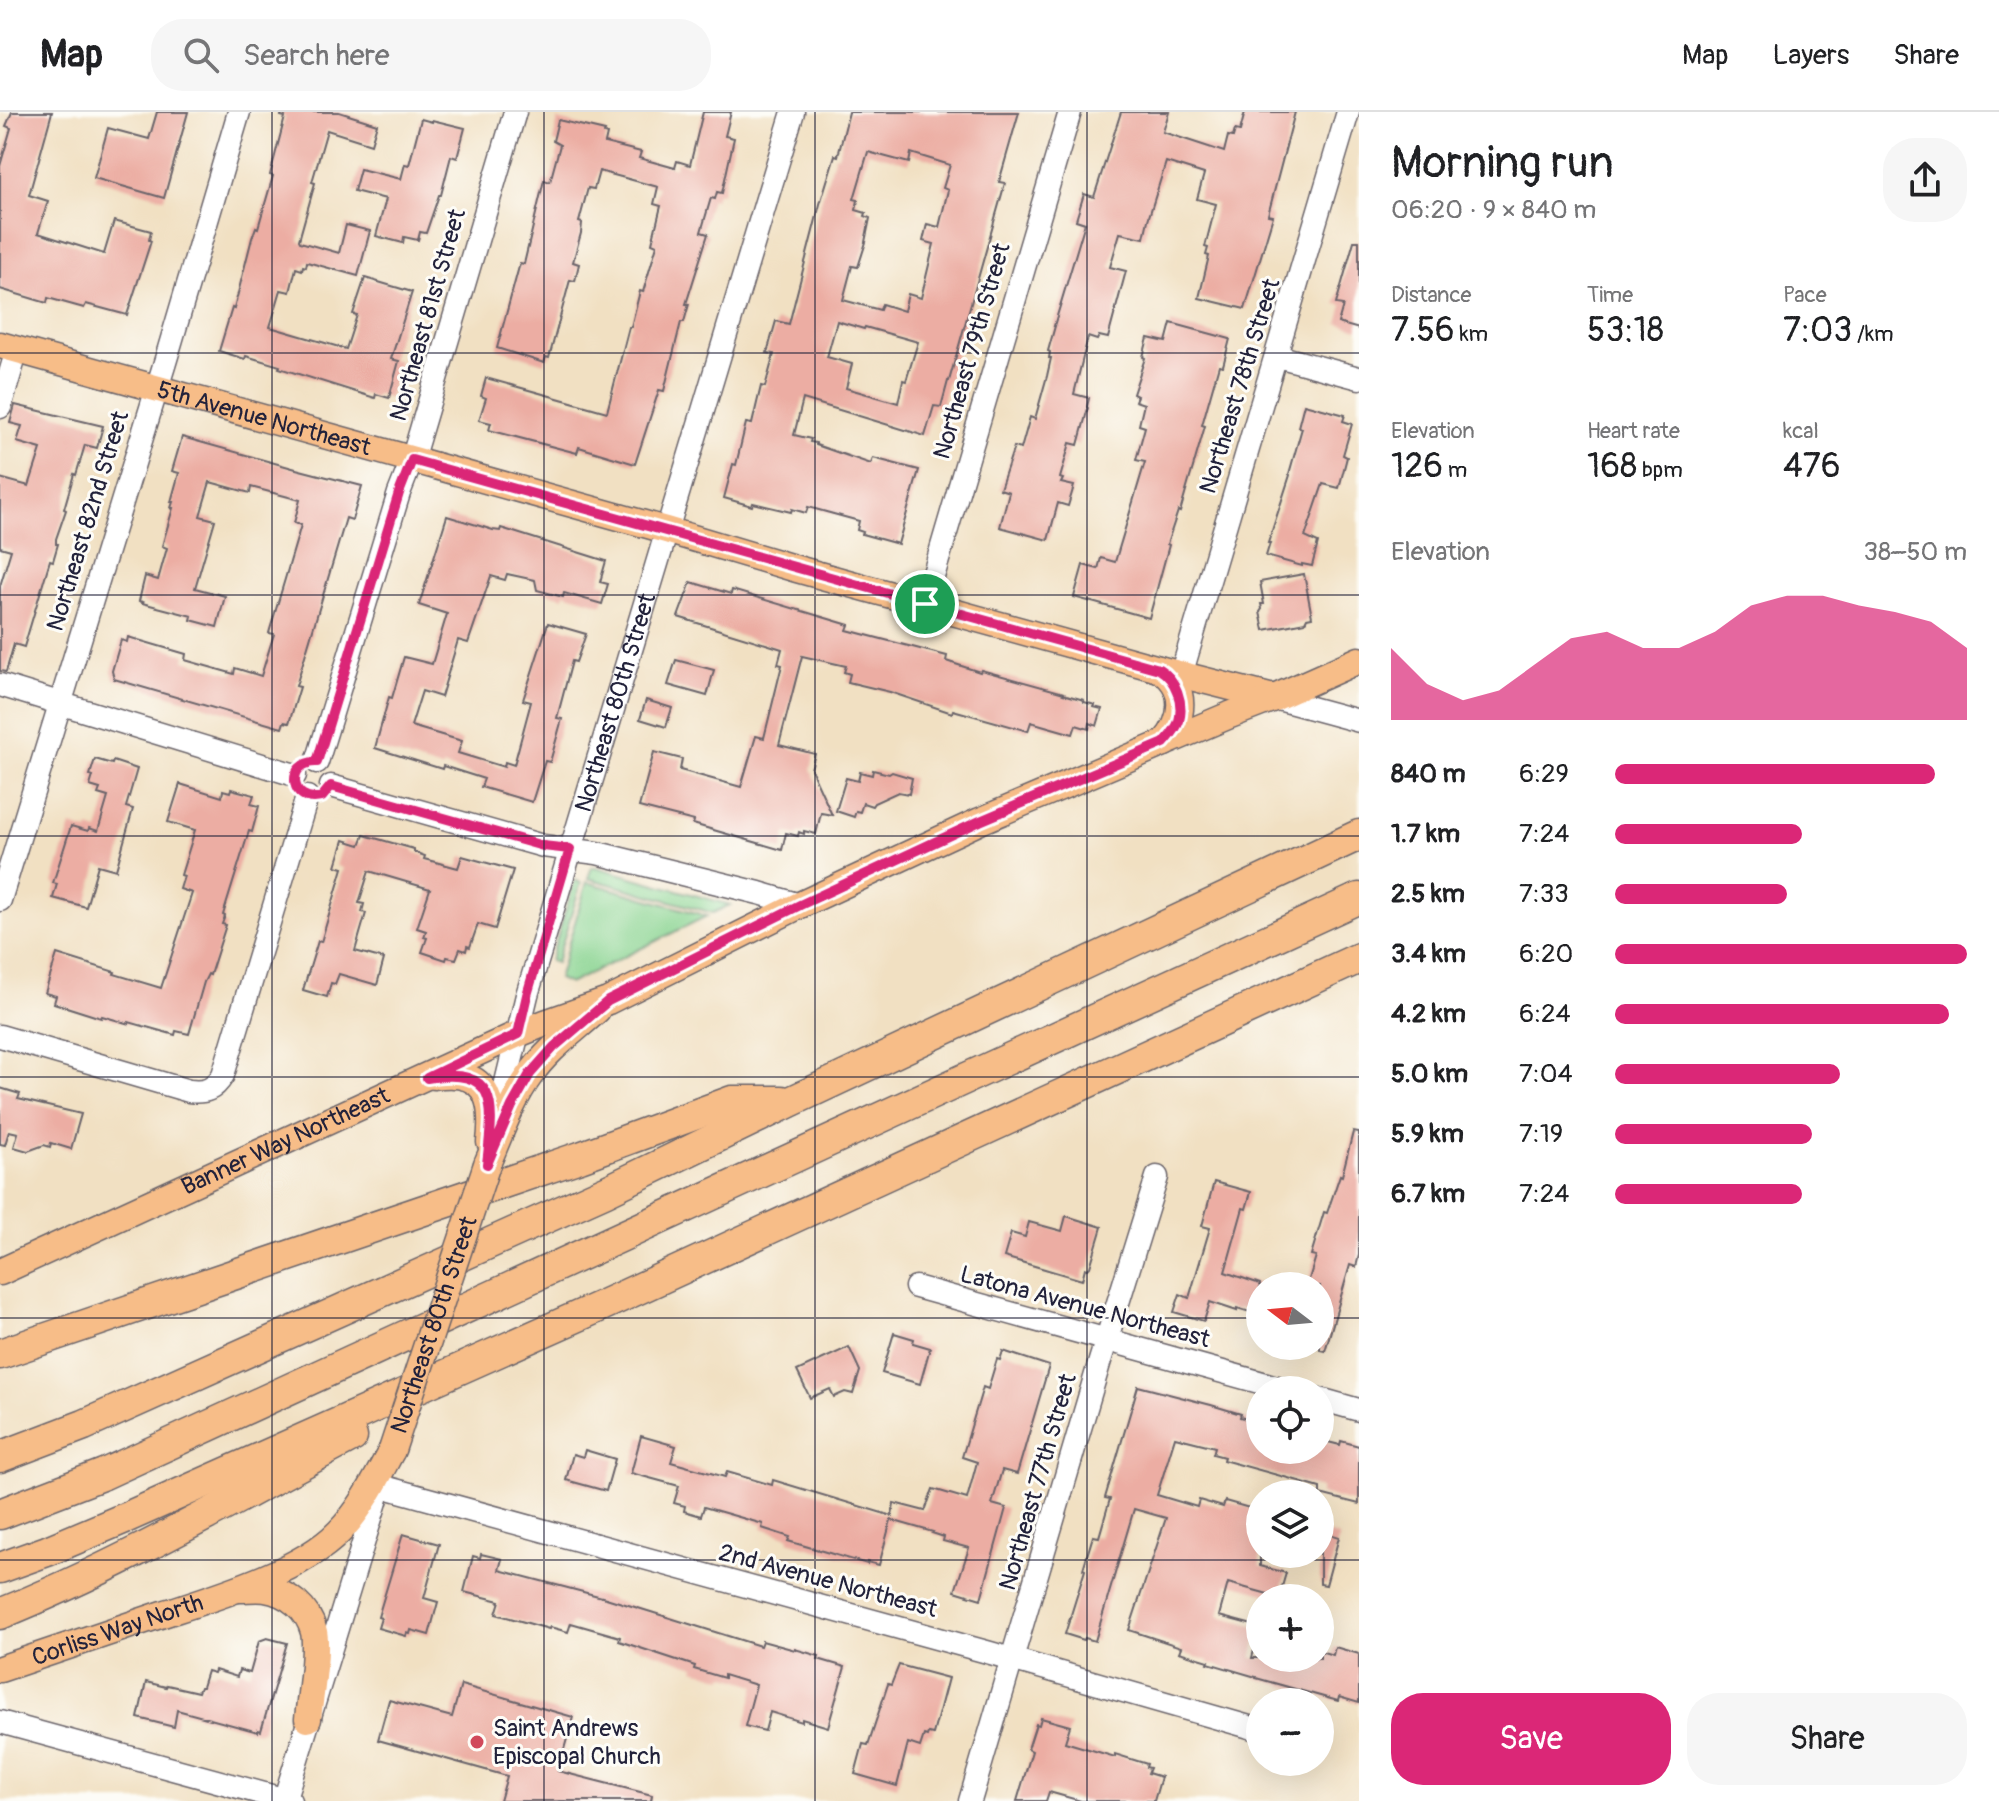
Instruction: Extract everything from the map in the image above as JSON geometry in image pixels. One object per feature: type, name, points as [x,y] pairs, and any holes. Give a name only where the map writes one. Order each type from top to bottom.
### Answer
[{"type":"highway","points":[[0,1457],[84,1425],[591,1197],[1359,835]]},
{"type":"highway","points":[[0,1514],[104,1474],[1359,898]]},
{"type":"highway","points":[[0,1568],[125,1518],[601,1306],[1359,958]]},
{"type":"highway","points":[[0,1354],[580,1157],[732,1101],[792,1101]]},
{"type":"highway","points":[[0,1614],[151,1544],[601,1306]]},
{"type":"main road","name":"5th Avenue Northeast","points":[[9,347],[797,569],[1274,698]]},
{"type":"main road","name":"Banner Way Northeast","points":[[0,1272],[518,1034],[608,1001],[800,905],[980,821],[1359,660]]},
{"type":"main road","points":[[1164,743],[1179,720],[1180,705],[1170,672]]},
{"type":"main road","points":[[487,1164],[512,1106],[530,1074],[554,1047],[608,1001]]},
{"type":"main road","points":[[427,1078],[460,1075],[483,1088],[490,1102],[492,1123],[487,1164]]},
{"type":"main road","name":"Northeast 80th Street","points":[[392,1450],[487,1164]]},
{"type":"main road","name":"Corliss Way North","points":[[0,1669],[237,1589],[293,1563],[337,1534],[354,1515],[392,1450]]},
{"type":"main road","name":"Corliss Way North","points":[[237,1589],[265,1589],[281,1593],[298,1604],[310,1621],[315,1636],[308,1719]]},
{"type":"street","name":"Northeast 82nd Street","points":[[0,900],[239,112]]},
{"type":"street","name":"Northeast 81st Street","points":[[317,762],[399,493],[412,460],[515,112]]},
{"type":"street","name":"Northeast 80th Street","points":[[487,1164],[527,995],[793,112]]},
{"type":"street","name":"Northeast 79th Street","points":[[925,604],[1070,112]]},
{"type":"street","name":"Northeast 78th Street","points":[[1170,672],[1277,356],[1348,112]]},
{"type":"street","points":[[0,407],[9,347]]},
{"type":"street","points":[[1277,356],[1359,378]]},
{"type":"street","points":[[0,685],[295,775]]},
{"type":"street","name":"5th Avenue Northeast","points":[[1274,698],[1359,721]]},
{"type":"street","points":[[317,762],[326,766],[332,777],[331,786],[322,797],[316,799],[299,793],[295,775],[303,765],[317,762]]},
{"type":"street","points":[[331,786],[543,846],[597,853],[800,905]]},
{"type":"street","points":[[0,1036],[189,1091],[211,1089],[223,1075],[307,797]]},
{"type":"street","name":"Northeast 77th Street","points":[[970,1801],[1157,1177]]},
{"type":"street","name":"Latona Avenue Northeast","points":[[916,1287],[1246,1378]]},
{"type":"street","points":[[1334,1403],[1359,1410]]},
{"type":"street","name":"Northeast 80th Street","points":[[286,1800],[308,1719],[392,1450]]},
{"type":"street","name":"2nd Avenue Northeast","points":[[381,1486],[1246,1726]]},
{"type":"street","points":[[0,1722],[286,1800]]},
{"type":"green space","points":[[592,867],[730,905],[713,913],[588,878]]},
{"type":"green space","points":[[575,880],[581,883],[556,963],[550,961]]},
{"type":"green space","points":[[587,882],[707,916],[569,984],[558,979]]},
{"type":"building","points":[[12,112],[52,112],[29,195],[48,201],[38,233],[104,254],[114,221],[151,231],[151,241],[127,315],[48,298],[47,303],[0,289],[0,166],[11,128],[6,126]]},
{"type":"building","points":[[157,112],[188,112],[164,198],[94,178],[108,128],[149,139]]},
{"type":"building","points":[[282,112],[339,112],[377,124],[371,144],[327,130],[299,240],[339,253],[346,225],[370,231],[358,276],[307,262],[302,270],[296,268],[290,292],[281,290],[270,327],[346,349],[365,278],[412,292],[391,359],[399,361],[389,398],[376,394],[375,398],[280,366],[219,351],[273,176],[270,175],[285,117],[281,116]]},
{"type":"building","points":[[703,112],[731,112],[725,136],[734,138],[722,193],[717,192],[715,199],[711,198],[701,232],[708,234],[664,391],[659,390],[635,464],[579,447],[577,453],[489,430],[491,423],[479,420],[486,398],[481,396],[486,378],[607,412],[629,327],[657,245],[652,243],[661,206],[654,204],[658,187],[599,171],[594,189],[588,188],[573,262],[579,264],[575,281],[570,280],[549,358],[546,357],[544,363],[497,348],[520,263],[524,264],[544,180],[550,182],[560,145],[553,141],[558,120],[605,131],[605,143],[641,152],[639,158],[675,168],[677,161],[690,165]]},
{"type":"building","points":[[849,112],[1019,112],[999,182],[1005,183],[949,381],[941,407],[934,406],[925,436],[803,399],[794,435],[871,464],[873,458],[919,470],[898,544],[862,534],[857,530],[859,521],[808,507],[806,513],[792,509],[791,512],[724,498],[746,423],[752,424],[761,386],[765,387],[774,354],[767,353],[776,321],[789,324],[820,204],[835,155],[838,156]],"holes":[[[868,152],[909,163],[911,153],[950,165],[943,188],[948,190],[939,227],[927,224],[923,241],[934,244],[921,298],[908,294],[904,311],[882,304],[880,310],[843,300],[852,266],[858,267],[866,242],[870,218],[856,210],[858,200],[854,199]],[[837,321],[918,342],[906,381],[903,380],[898,403],[846,388],[852,364],[827,357]]]},
{"type":"building","points":[[1121,112],[1169,112],[1163,132],[1224,152],[1228,136],[1233,137],[1235,130],[1240,131],[1245,112],[1295,112],[1268,215],[1273,216],[1245,309],[1199,298],[1209,256],[1205,247],[1216,204],[1197,199],[1204,174],[1166,162],[1144,238],[1120,233],[1110,267],[1126,271],[1108,338],[1099,336],[1097,340],[1088,337],[1074,394],[1089,398],[1088,408],[1078,445],[1070,443],[1060,478],[1063,479],[1061,483],[1074,486],[1068,506],[1058,503],[1048,540],[1000,527],[1009,492],[1000,489],[1014,447],[1021,449],[1030,417],[1035,419],[1051,358],[1048,351],[1054,326],[1085,223],[1076,220],[1084,194],[1094,197]]},
{"type":"building","points":[[421,119],[465,128],[457,158],[451,156],[441,195],[426,233],[420,232],[418,240],[404,237],[403,243],[376,236],[386,199],[354,191],[360,169],[401,179],[405,164],[409,165]]},
{"type":"building","points":[[1354,241],[1359,241],[1359,329],[1338,323],[1343,305],[1336,304]]},
{"type":"building","points":[[1171,323],[1230,339],[1223,366],[1219,365],[1180,512],[1167,544],[1149,618],[1074,597],[1083,565],[1098,569],[1101,558],[1115,562],[1145,462],[1136,460],[1145,427],[1139,425],[1144,404],[1135,401],[1137,396],[1133,394],[1148,338],[1166,342]]},
{"type":"building","points":[[1304,404],[1345,415],[1343,421],[1352,424],[1343,455],[1347,457],[1339,488],[1323,484],[1305,537],[1318,543],[1312,566],[1266,556],[1302,428],[1298,427]]},
{"type":"building","points":[[15,405],[103,426],[97,448],[85,445],[64,509],[53,561],[50,560],[24,647],[14,644],[6,672],[0,671],[0,586],[11,550],[0,547],[0,478],[29,486],[41,449],[17,442],[22,426],[10,423]]},
{"type":"building","points":[[182,437],[362,486],[352,520],[346,518],[296,686],[300,687],[289,723],[284,722],[282,728],[114,679],[112,671],[121,640],[127,642],[128,637],[186,654],[185,660],[234,674],[235,668],[261,676],[274,634],[269,633],[301,525],[294,523],[300,500],[251,487],[250,493],[210,482],[200,516],[215,520],[195,588],[225,596],[217,627],[191,620],[192,616],[139,601],[145,576],[158,580],[167,548],[162,546],[179,473],[172,471]]},
{"type":"building","points":[[447,516],[493,530],[500,531],[501,528],[606,561],[600,582],[608,584],[602,604],[564,593],[563,597],[537,590],[535,580],[507,574],[505,580],[491,576],[468,643],[458,640],[441,697],[422,691],[411,726],[462,741],[458,753],[504,767],[505,762],[514,765],[531,702],[523,700],[548,623],[586,634],[576,662],[572,661],[557,718],[562,719],[550,762],[545,761],[532,802],[481,787],[484,779],[375,748],[404,657],[432,664],[447,614],[419,605]]},
{"type":"building","points":[[1304,574],[1312,617],[1305,622],[1264,630],[1260,612],[1261,604],[1264,604],[1260,582]]},
{"type":"building","points":[[691,582],[731,594],[732,590],[849,625],[847,630],[947,656],[946,661],[980,672],[1084,700],[1102,709],[1097,726],[1090,723],[1089,729],[1076,725],[1073,734],[1031,722],[1028,731],[953,710],[952,713],[890,692],[848,682],[850,674],[844,672],[846,666],[802,656],[779,745],[815,754],[811,769],[832,815],[821,813],[816,834],[804,831],[804,834],[799,832],[798,836],[786,833],[782,850],[693,824],[694,821],[639,807],[654,752],[682,759],[680,770],[741,787],[756,736],[764,738],[782,665],[778,664],[782,649],[678,617]]},
{"type":"building","points":[[676,660],[714,670],[707,696],[668,685]]},
{"type":"building","points":[[646,700],[672,708],[666,727],[640,719]]},
{"type":"building","points":[[95,759],[137,769],[126,807],[133,809],[116,870],[98,865],[86,907],[53,898],[57,884],[53,883],[71,826],[98,831],[108,797],[98,794],[100,789],[90,786]]},
{"type":"building","points":[[873,770],[912,778],[909,794],[898,792],[872,806],[863,803],[854,817],[836,811],[846,778],[858,781],[860,772],[872,775]]},
{"type":"building","points":[[180,784],[222,797],[223,790],[230,792],[231,789],[254,795],[251,804],[259,806],[223,915],[222,924],[226,925],[210,975],[204,982],[189,1034],[176,1031],[175,1035],[101,1018],[54,1003],[56,996],[45,993],[57,954],[161,988],[192,893],[180,889],[184,876],[181,875],[195,830],[168,822]]},
{"type":"building","points":[[364,835],[414,849],[414,852],[425,856],[424,859],[458,868],[462,856],[513,870],[495,929],[478,924],[470,947],[467,946],[466,951],[460,949],[456,959],[447,957],[446,960],[422,952],[426,931],[417,928],[430,889],[369,871],[359,903],[364,904],[362,912],[366,913],[355,951],[384,959],[377,985],[339,974],[335,984],[331,983],[327,997],[303,990],[343,868],[336,866],[344,840],[360,845]]},
{"type":"building","points":[[0,1088],[20,1094],[18,1099],[81,1114],[71,1149],[51,1143],[50,1147],[44,1145],[28,1151],[14,1147],[18,1133],[9,1131],[5,1145],[0,1144]]},
{"type":"building","points":[[1353,1132],[1359,1133],[1359,1255],[1356,1267],[1350,1265],[1334,1320],[1334,1272],[1311,1272],[1316,1256],[1311,1255],[1324,1212],[1327,1213],[1342,1176]]},
{"type":"building","points":[[1214,1182],[1251,1192],[1246,1209],[1243,1208],[1225,1272],[1246,1279],[1246,1311],[1210,1302],[1204,1321],[1174,1312],[1180,1294],[1189,1298],[1210,1228],[1202,1226]]},
{"type":"building","points":[[1066,1216],[1102,1227],[1090,1267],[1085,1268],[1082,1280],[1004,1257],[1011,1233],[1025,1237],[1029,1222],[1062,1231]]},
{"type":"building","points":[[894,1333],[930,1348],[920,1384],[882,1373]]},
{"type":"building","points":[[849,1347],[860,1371],[853,1394],[845,1392],[834,1397],[830,1389],[810,1398],[797,1371]]},
{"type":"building","points":[[1003,1351],[1049,1366],[1017,1474],[1002,1470],[992,1504],[1006,1508],[981,1599],[955,1591],[969,1548],[943,1541],[944,1537],[933,1532],[891,1520],[879,1565],[867,1564],[788,1541],[790,1537],[762,1528],[763,1524],[704,1507],[701,1516],[684,1511],[685,1506],[674,1503],[679,1486],[631,1473],[641,1436],[676,1446],[671,1462],[725,1477],[727,1472],[772,1485],[773,1480],[892,1516],[894,1503],[925,1511],[933,1489],[967,1499],[977,1462],[962,1457],[983,1387],[988,1389],[997,1359],[1000,1360]]},
{"type":"building","points":[[1138,1386],[1241,1414],[1240,1417],[1246,1419],[1246,1464],[1334,1464],[1334,1444],[1340,1445],[1341,1441],[1359,1446],[1359,1504],[1334,1498],[1334,1480],[1295,1480],[1223,1460],[1224,1457],[1213,1454],[1215,1447],[1175,1437],[1157,1495],[1197,1507],[1199,1500],[1223,1507],[1225,1501],[1246,1507],[1246,1568],[1267,1568],[1286,1573],[1283,1584],[1246,1584],[1246,1588],[1228,1583],[1219,1616],[1246,1623],[1246,1672],[1334,1672],[1335,1647],[1359,1654],[1359,1703],[1339,1697],[1338,1701],[1334,1700],[1334,1688],[1292,1688],[1208,1663],[1179,1652],[1181,1647],[1129,1630],[1166,1518],[1134,1509],[1095,1641],[1065,1634],[1093,1536],[1099,1537],[1110,1499],[1105,1498]]},
{"type":"building","points":[[585,1450],[615,1459],[606,1491],[566,1480],[573,1454],[583,1457]]},
{"type":"building","points":[[403,1534],[439,1544],[424,1598],[438,1602],[429,1635],[411,1630],[406,1636],[378,1628],[381,1618],[378,1617]]},
{"type":"building","points":[[1334,1535],[1339,1537],[1334,1555]]},
{"type":"building","points":[[481,1554],[502,1559],[499,1570],[606,1598],[760,1646],[762,1641],[795,1649],[845,1667],[828,1727],[770,1712],[765,1731],[745,1726],[756,1685],[694,1669],[695,1666],[619,1641],[620,1637],[571,1623],[568,1632],[496,1614],[500,1601],[464,1592],[473,1556],[480,1558]]},
{"type":"building","points":[[1320,1568],[1331,1568],[1326,1584],[1320,1584]]},
{"type":"building","points":[[267,1638],[287,1643],[261,1731],[177,1710],[174,1727],[138,1718],[146,1682],[198,1692],[207,1671],[214,1673],[215,1670],[237,1677],[239,1670],[250,1673],[259,1641]]},
{"type":"building","points":[[899,1665],[948,1678],[933,1734],[924,1735],[920,1747],[908,1743],[897,1786],[855,1774],[863,1744],[868,1745],[888,1684],[891,1685]]},
{"type":"building","name":"Saint Andrews Episcopal Church","points":[[461,1685],[573,1717],[558,1771],[652,1795],[651,1801],[500,1801],[507,1776],[378,1740],[389,1700],[452,1717]]},
{"type":"building","points":[[1041,1718],[1070,1726],[1065,1742],[1147,1764],[1146,1767],[1150,1768],[1148,1773],[1161,1777],[1154,1801],[1081,1801],[1049,1792],[1046,1801],[1017,1801],[1032,1751],[1028,1749]]},
{"type":"place","name":"Saint Andrews Episcopal Church","points":[[477,1742]]},
{"type":"route","points":[[412,460],[925,604],[1159,669],[1173,679],[1179,699],[1179,720],[1174,732],[1164,743],[980,821],[800,905],[608,1001],[554,1047],[530,1074],[512,1106],[487,1164],[492,1123],[490,1102],[483,1088],[460,1075],[427,1078],[518,1034],[570,849],[543,846],[331,786],[327,794],[310,799],[299,793],[295,781],[298,769],[309,762],[317,762],[399,493],[412,460]]}]
